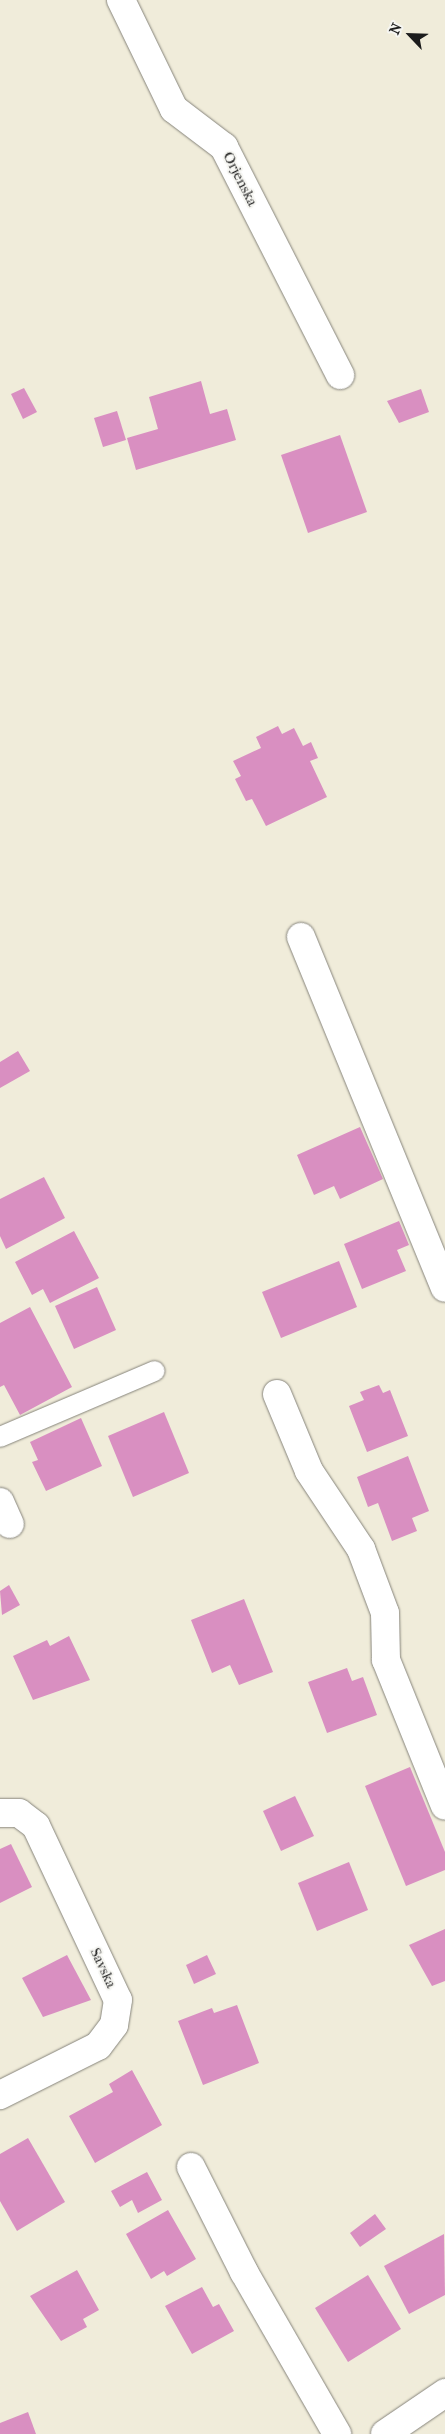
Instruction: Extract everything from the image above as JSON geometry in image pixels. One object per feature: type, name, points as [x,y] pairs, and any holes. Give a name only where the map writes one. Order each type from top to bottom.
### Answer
[{"type":"street","name":"Orjenska","points":[[121,0],[174,109],[224,148],[340,375]]},
{"type":"street","points":[[301,937],[445,1288]]},
{"type":"street","points":[[277,1394],[309,1471],[361,1550],[385,1613],[386,1660],[445,1806]]},
{"type":"street","name":"Savska","points":[[0,1813],[19,1813],[36,1826],[118,2000],[114,2025],[98,2046],[0,2095]]},
{"type":"street","points":[[191,2167],[249,2280],[337,2434]]},
{"type":"street","points":[[385,2434],[445,2394]]},
{"type":"lane","points":[[0,1437],[155,1370]]},
{"type":"building","points":[[201,381],[210,414],[227,409],[236,440],[136,470],[127,438],[158,429],[149,397]]},
{"type":"building","points":[[24,388],[37,412],[23,419],[11,394]]},
{"type":"building","points":[[421,389],[429,412],[399,423],[387,401]]},
{"type":"building","points":[[117,411],[126,440],[103,447],[94,418]]},
{"type":"building","points":[[340,435],[367,512],[308,533],[281,455]]},
{"type":"building","points":[[278,726],[282,734],[294,728],[303,746],[311,742],[318,758],[310,761],[327,797],[266,826],[252,799],[246,801],[235,779],[241,776],[233,761],[261,748],[256,737]]},
{"type":"building","points":[[18,1051],[30,1071],[0,1088],[0,1062]]},
{"type":"building","points":[[360,1127],[383,1179],[340,1199],[334,1186],[314,1195],[297,1155]]},
{"type":"building","points":[[44,1177],[65,1218],[6,1249],[0,1236],[0,1199]]},
{"type":"building","points":[[399,1221],[409,1245],[397,1250],[406,1271],[362,1289],[344,1244]]},
{"type":"building","points":[[74,1231],[99,1278],[50,1303],[43,1289],[32,1295],[15,1262]]},
{"type":"building","points":[[339,1261],[357,1307],[281,1338],[262,1292]]},
{"type":"building","points":[[97,1287],[116,1330],[74,1349],[55,1306]]},
{"type":"building","points":[[30,1307],[72,1387],[20,1415],[4,1385],[0,1387],[0,1323]]},
{"type":"building","points":[[379,1385],[383,1393],[390,1390],[408,1436],[367,1452],[349,1406],[364,1400],[360,1392]]},
{"type":"building","points":[[164,1412],[189,1473],[133,1497],[108,1436]]},
{"type":"building","points":[[81,1418],[102,1466],[46,1491],[32,1462],[38,1460],[30,1442]]},
{"type":"building","points":[[408,1456],[429,1511],[412,1518],[417,1531],[392,1541],[378,1503],[368,1507],[357,1477]]},
{"type":"building","points":[[9,1585],[20,1605],[2,1615],[0,1591]]},
{"type":"building","points":[[244,1599],[273,1672],[239,1685],[230,1665],[212,1673],[191,1620]]},
{"type":"building","points":[[69,1636],[90,1680],[33,1700],[13,1656],[47,1640],[50,1646]]},
{"type":"building","points":[[347,1668],[352,1681],[363,1677],[377,1715],[327,1733],[308,1682]]},
{"type":"building","points":[[410,1767],[445,1852],[445,1870],[406,1886],[365,1786]]},
{"type":"building","points":[[295,1796],[314,1836],[281,1851],[263,1811]]},
{"type":"building","points":[[11,1844],[32,1887],[0,1903],[0,1849]]},
{"type":"building","points":[[349,1862],[368,1910],[317,1931],[298,1883]]},
{"type":"building","points":[[445,1929],[445,1981],[432,1986],[409,1945]]},
{"type":"building","points":[[67,1955],[91,2000],[43,2017],[22,1978]]},
{"type":"building","points":[[207,1955],[216,1974],[194,1984],[186,1965]]},
{"type":"building","points":[[237,2005],[259,2063],[203,2085],[178,2021],[212,2008],[214,2013]]},
{"type":"building","points":[[132,2070],[162,2125],[95,2163],[69,2116],[113,2092],[109,2084]]},
{"type":"building","points":[[28,2138],[65,2202],[17,2231],[0,2201],[0,2154]]},
{"type":"building","points":[[147,2172],[162,2200],[138,2213],[132,2200],[120,2207],[111,2191]]},
{"type":"building","points":[[168,2210],[196,2259],[167,2276],[164,2271],[151,2279],[126,2234]]},
{"type":"building","points":[[375,2214],[386,2229],[360,2247],[350,2233]]},
{"type":"building","points":[[444,2234],[445,2295],[409,2314],[384,2266]]},
{"type":"building","points":[[77,2270],[99,2310],[83,2319],[87,2327],[61,2341],[30,2296]]},
{"type":"building","points":[[368,2275],[401,2329],[348,2362],[315,2308]]},
{"type":"building","points":[[202,2287],[213,2307],[219,2304],[234,2331],[192,2354],[165,2306]]},
{"type":"building","points":[[28,2412],[36,2434],[0,2434],[0,2423]]}]
